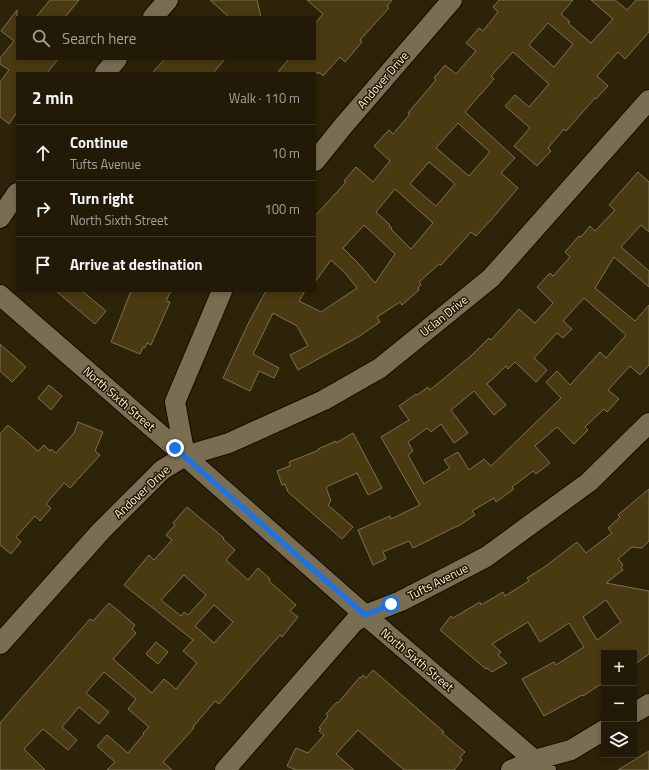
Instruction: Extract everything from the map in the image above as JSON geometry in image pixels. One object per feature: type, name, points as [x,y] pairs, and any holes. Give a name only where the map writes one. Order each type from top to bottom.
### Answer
[{"type":"street","points":[[154,16],[168,0]]},
{"type":"street","name":"Andover Drive","points":[[316,160],[344,125],[452,0]]},
{"type":"street","points":[[106,72],[116,60]]},
{"type":"street","name":"Uclan Drive","points":[[185,456],[229,443],[324,400],[380,368],[491,278],[649,100]]},
{"type":"street","points":[[0,218],[16,194]]},
{"type":"street","points":[[185,456],[175,402],[222,292]]},
{"type":"street","name":"North Sixth Street","points":[[0,295],[365,615],[540,765]]},
{"type":"street","name":"Tufts Avenue","points":[[225,770],[354,622],[365,615],[401,600],[486,557],[589,482],[649,423]]},
{"type":"street","name":"Andover Drive","points":[[0,644],[101,531],[162,470],[185,456]]},
{"type":"street","points":[[637,711],[649,704]]},
{"type":"street","points":[[511,770],[540,765],[571,750],[601,732]]},
{"type":"building","points":[[50,0],[79,0],[66,16],[37,16]]},
{"type":"building","points":[[210,0],[257,0],[261,16],[228,16]]},
{"type":"building","points":[[307,0],[392,0],[387,6],[389,8],[360,40],[362,42],[345,62],[340,57],[323,76],[316,72],[278,72],[288,60],[316,60],[316,23],[323,14]]},
{"type":"building","points":[[499,0],[573,0],[561,14],[570,22],[568,23],[591,43],[613,19],[591,0],[615,0],[627,10],[636,0],[649,0],[649,32],[625,59],[618,52],[597,76],[608,86],[596,99],[595,98],[566,131],[564,129],[548,148],[551,151],[537,166],[514,146],[530,128],[505,106],[515,95],[529,107],[549,84],[513,52],[491,76],[494,79],[465,112],[515,158],[501,173],[518,188],[491,220],[476,236],[471,232],[441,265],[439,264],[419,282],[421,285],[418,288],[419,290],[402,305],[400,302],[377,317],[380,322],[358,337],[298,370],[290,355],[308,346],[297,326],[273,313],[253,354],[279,368],[274,378],[259,371],[250,391],[223,378],[249,322],[265,292],[304,292],[299,301],[321,312],[357,288],[346,274],[331,260],[316,281],[316,215],[346,182],[344,181],[356,167],[373,182],[390,161],[374,146],[389,130],[393,134],[410,114],[408,113],[436,80],[434,78],[445,65],[456,74],[476,51],[466,43],[479,28],[483,31],[498,12],[493,7]],"holes":[[[548,23],[573,44],[554,67],[529,45]],[[458,123],[490,152],[469,176],[436,148]],[[429,162],[455,184],[436,206],[410,184]],[[395,189],[433,223],[411,249],[391,229],[392,228],[389,226],[390,225],[376,212]],[[364,225],[395,254],[375,283],[343,248]]]},
{"type":"building","points":[[17,10],[16,60],[57,60],[48,72],[16,72],[16,114],[9,124],[0,117],[0,82],[9,70],[0,64],[0,58],[14,41],[1,31]]},
{"type":"building","points":[[164,60],[224,60],[214,72],[153,72]]},
{"type":"building","points":[[638,172],[649,182],[649,232],[641,225],[621,247],[649,271],[649,287],[614,257],[595,288],[635,321],[649,305],[649,365],[640,375],[630,366],[608,390],[619,399],[607,412],[604,409],[585,427],[588,430],[574,444],[557,427],[535,446],[550,463],[536,474],[533,471],[512,487],[514,489],[496,502],[494,498],[472,511],[475,515],[457,527],[413,548],[409,541],[383,552],[386,559],[373,565],[358,530],[390,516],[391,519],[420,505],[381,437],[409,420],[399,406],[428,387],[430,390],[471,356],[489,338],[491,340],[519,309],[535,323],[553,303],[537,287],[550,273],[553,276],[570,257],[565,252],[579,236],[581,237],[590,226],[595,231],[615,210],[609,205]],"holes":[[[584,298],[626,335],[606,358],[600,352],[570,385],[557,371],[546,382],[561,398],[491,466],[484,459],[469,470],[458,452],[444,460],[450,468],[424,484],[408,455],[413,451],[408,442],[427,428],[431,432],[441,424],[454,443],[468,433],[451,410],[474,391],[494,415],[506,405],[487,384],[506,366],[508,369],[515,362],[536,382],[547,370],[534,358],[557,333],[563,338],[572,329],[563,321]]]},
{"type":"building","points":[[57,292],[83,292],[106,311],[95,324]]},
{"type":"building","points":[[131,292],[170,292],[166,301],[170,302],[151,345],[147,343],[145,348],[143,347],[140,354],[111,342]]},
{"type":"building","points":[[0,344],[26,367],[12,382],[0,371]]},
{"type":"building","points":[[49,385],[62,396],[51,410],[38,398]]},
{"type":"building","points":[[78,422],[103,432],[95,451],[100,455],[70,488],[64,483],[46,504],[51,508],[40,521],[35,516],[16,537],[21,542],[11,554],[0,545],[0,434],[8,425],[38,451],[44,445],[50,451],[51,449],[56,453],[74,433]]},
{"type":"building","points":[[353,433],[382,488],[368,495],[357,473],[326,487],[331,501],[328,505],[353,527],[342,539],[288,492],[285,484],[282,485],[277,471],[290,466],[289,462],[319,450],[318,449],[336,441],[336,443]]},
{"type":"building","points":[[649,489],[649,541],[642,548],[632,547],[618,559],[623,565],[621,567],[623,570],[606,583],[649,591],[649,654],[637,663],[637,650],[601,650],[601,684],[583,696],[582,695],[544,716],[522,679],[554,662],[556,665],[584,647],[569,623],[540,642],[528,622],[492,644],[501,652],[498,655],[507,663],[492,672],[487,668],[486,669],[440,630],[451,616],[453,618],[480,602],[481,605],[503,592],[505,596],[529,581],[527,578],[546,566],[577,542],[586,553],[612,533],[608,528],[620,517],[618,515]],"holes":[[[606,600],[621,622],[597,640],[583,617]]]},
{"type":"building","points":[[187,507],[224,538],[223,539],[235,550],[226,560],[248,580],[258,568],[270,579],[269,581],[296,605],[290,611],[298,617],[282,637],[280,635],[219,704],[215,701],[193,727],[194,728],[163,762],[172,770],[107,770],[115,762],[97,746],[107,735],[128,753],[149,727],[128,709],[136,699],[104,672],[86,693],[109,712],[99,724],[79,707],[62,727],[77,740],[68,750],[43,729],[24,749],[45,770],[0,770],[0,723],[90,619],[93,621],[109,603],[135,625],[132,629],[136,633],[113,659],[152,693],[164,679],[176,689],[197,663],[183,651],[193,640],[124,585],[149,555],[154,560],[172,540],[166,535],[175,525],[173,523]],"holes":[[[184,575],[206,595],[188,615],[184,612],[181,616],[161,600]],[[214,605],[233,622],[214,643],[195,626]]]},
{"type":"building","points":[[156,642],[168,652],[158,664],[146,654]]},
{"type":"building","points":[[373,670],[465,752],[460,757],[462,760],[454,770],[404,770],[358,730],[336,754],[354,770],[296,770],[287,766],[296,748],[308,753],[324,735],[319,731],[321,729],[319,728],[328,716],[326,714],[337,702],[338,703],[360,677],[361,678],[363,675],[366,678]]},
{"type":"building","points":[[649,751],[649,770],[618,770]]},
{"type":"route","points":[[175,448],[365,615],[391,604]]}]
